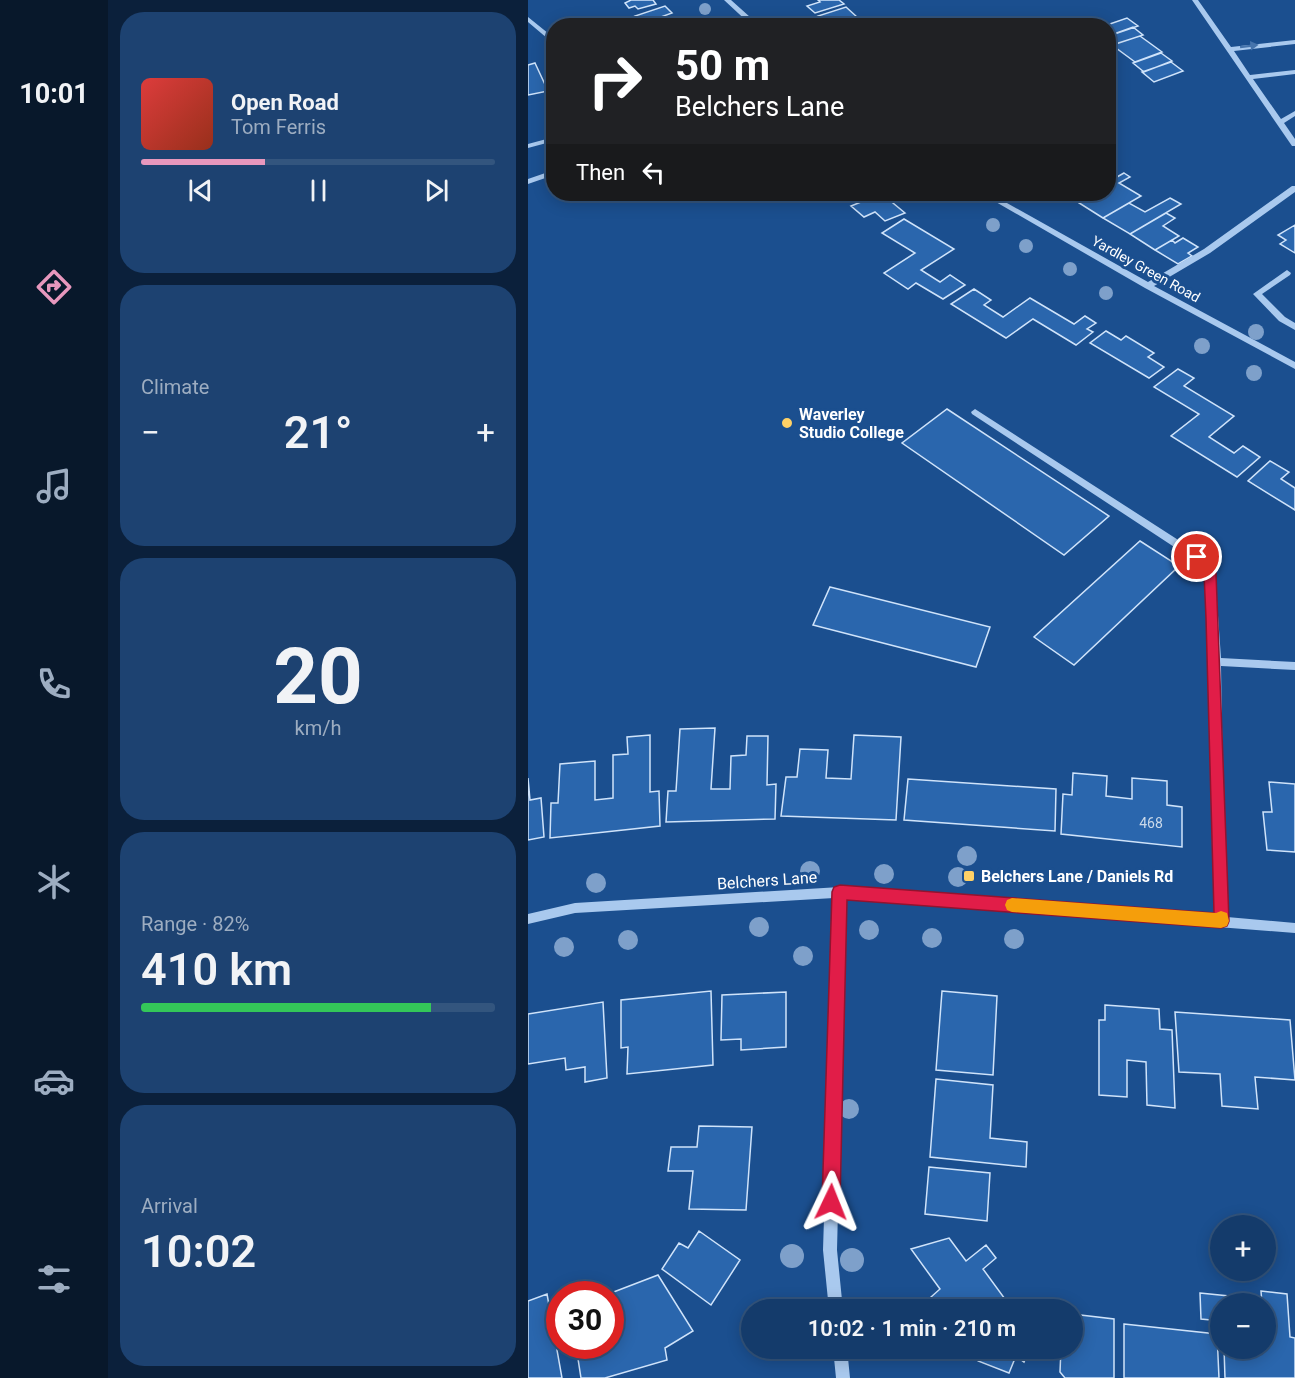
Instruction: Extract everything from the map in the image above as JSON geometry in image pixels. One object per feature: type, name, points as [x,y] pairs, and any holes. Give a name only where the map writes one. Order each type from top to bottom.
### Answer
[{"type":"street","points":[[727,0],[748,18]]},
{"type":"street","points":[[1196,0],[1295,144]]},
{"type":"street","points":[[528,19],[546,35]]},
{"type":"street","points":[[1229,49],[1295,42]]},
{"type":"street","points":[[1249,77],[1295,72]]},
{"type":"street","points":[[1280,123],[1295,112]]},
{"type":"street","points":[[528,146],[546,141]]},
{"type":"street","points":[[528,182],[546,175]]},
{"type":"street","points":[[1148,286],[1207,251],[1295,188]]},
{"type":"street","name":"Yardley Green Road","points":[[998,201],[1295,366]]},
{"type":"street","points":[[1287,273],[1257,294],[1282,319],[1295,327]]},
{"type":"street","points":[[975,412],[1197,557],[1210,573],[1216,662],[1221,921]]},
{"type":"street","points":[[1216,662],[1295,666]]},
{"type":"street","points":[[835,1299],[830,1250],[840,892]]},
{"type":"street","name":"Belchers Lane","points":[[528,919],[575,908],[840,892],[1295,928]]},
{"type":"street","points":[[841,1359],[843,1378]]},
{"type":"building","points":[[631,0],[653,0],[656,4],[638,9],[635,6],[629,8],[625,3]]},
{"type":"building","points":[[818,0],[839,0],[844,4],[815,13],[807,6],[820,2]]},
{"type":"building","points":[[665,6],[672,13],[658,18],[637,18],[635,16]]},
{"type":"building","points":[[846,7],[857,17],[820,18],[818,16]]},
{"type":"building","points":[[1127,18],[1138,26],[1116,34],[1116,22]]},
{"type":"building","points":[[1133,27],[1143,35],[1116,44],[1116,33]]},
{"type":"building","points":[[1140,36],[1162,52],[1135,62],[1116,48],[1116,44]]},
{"type":"building","points":[[1161,53],[1172,61],[1144,72],[1133,63]]},
{"type":"building","points":[[1171,62],[1183,71],[1154,82],[1142,72]]},
{"type":"building","points":[[535,63],[546,91],[528,95],[528,65]]},
{"type":"building","points":[[1124,173],[1130,177],[1119,183],[1141,196],[1103,218],[1076,201],[1116,201],[1116,178]]},
{"type":"building","points":[[1170,198],[1181,204],[1130,234],[1103,218],[1129,203],[1145,212]]},
{"type":"building","points":[[890,201],[905,213],[885,221],[875,212],[864,217],[851,206],[861,202]]},
{"type":"building","points":[[1166,213],[1175,218],[1163,226],[1179,236],[1155,250],[1130,234]]},
{"type":"building","points":[[904,219],[954,249],[921,270],[940,282],[950,275],[965,285],[943,299],[916,283],[908,289],[884,273],[915,253],[882,233]]},
{"type":"building","points":[[1295,225],[1295,253],[1280,244],[1286,240],[1278,235]]},
{"type":"building","points":[[1183,238],[1198,247],[1188,253],[1192,256],[1178,264],[1155,250],[1172,240],[1175,243]]},
{"type":"building","points":[[974,289],[991,300],[984,305],[1003,317],[1030,298],[1074,324],[1085,316],[1096,323],[1087,329],[1093,332],[1076,345],[1033,319],[1006,338],[951,304]]},
{"type":"building","points":[[1106,331],[1121,340],[1126,336],[1154,353],[1148,357],[1164,367],[1149,378],[1090,343]]},
{"type":"building","points":[[1178,369],[1194,378],[1184,386],[1234,416],[1209,437],[1234,453],[1243,446],[1260,457],[1237,477],[1171,436],[1199,414],[1154,387]]},
{"type":"building","points":[[947,409],[1109,516],[1064,555],[902,443]]},
{"type":"building","points":[[1270,461],[1289,472],[1281,479],[1295,488],[1295,510],[1248,481]]},
{"type":"building","points":[[1140,541],[1179,566],[1074,665],[1034,637]]},
{"type":"building","points":[[830,587],[990,627],[976,667],[813,625]]},
{"type":"building","points":[[715,728],[711,789],[730,789],[731,756],[746,755],[747,736],[768,736],[767,785],[776,784],[775,819],[666,822],[668,791],[676,791],[680,729]]},
{"type":"building","points":[[650,735],[650,792],[659,791],[660,826],[550,838],[551,803],[558,803],[560,764],[595,761],[595,800],[613,798],[613,755],[628,754],[627,737]]},
{"type":"building","points":[[854,735],[901,737],[896,820],[781,816],[786,777],[797,777],[800,749],[828,750],[826,778],[851,779]]},
{"type":"building","points":[[1073,773],[1107,776],[1106,796],[1132,799],[1132,778],[1167,781],[1167,805],[1182,807],[1182,847],[1061,834],[1063,794],[1072,795]]},
{"type":"building","points":[[528,778],[530,800],[541,798],[544,837],[528,840]]},
{"type":"building","points":[[908,779],[1056,789],[1055,831],[904,820]]},
{"type":"building","points":[[1269,782],[1295,784],[1295,852],[1267,850],[1263,812],[1272,812]]},
{"type":"building","points":[[711,991],[713,1065],[627,1074],[628,1047],[621,1048],[621,1000]]},
{"type":"building","points":[[942,991],[997,996],[993,1075],[936,1070]]},
{"type":"building","points":[[786,992],[786,1047],[741,1050],[741,1039],[721,1040],[722,995]]},
{"type":"building","points":[[603,1002],[607,1078],[585,1082],[585,1067],[566,1070],[565,1058],[528,1064],[528,1014]]},
{"type":"building","points":[[1105,1005],[1159,1009],[1160,1029],[1172,1030],[1175,1108],[1147,1105],[1146,1062],[1127,1060],[1127,1097],[1099,1095],[1099,1020],[1105,1020]]},
{"type":"building","points":[[1175,1012],[1290,1020],[1295,1080],[1255,1077],[1258,1109],[1222,1106],[1220,1074],[1179,1072]]},
{"type":"building","points":[[936,1079],[993,1085],[990,1138],[1027,1142],[1026,1167],[930,1157]]},
{"type":"building","points":[[699,1126],[752,1127],[746,1210],[689,1209],[693,1171],[668,1171],[671,1147],[697,1147]]},
{"type":"building","points":[[929,1167],[990,1173],[987,1221],[925,1214]]},
{"type":"building","points":[[699,1231],[740,1260],[711,1305],[662,1269],[679,1243],[688,1248]]},
{"type":"building","points":[[949,1238],[966,1261],[986,1245],[996,1258],[983,1269],[1005,1299],[933,1299],[931,1297],[940,1289],[911,1249]]},
{"type":"building","points":[[658,1275],[693,1331],[665,1348],[667,1360],[605,1378],[581,1378],[578,1359],[624,1359],[624,1288]]},
{"type":"building","points":[[1261,1291],[1287,1294],[1290,1337],[1295,1338],[1295,1378],[1225,1378],[1224,1359],[1276,1359],[1276,1293],[1261,1293]]},
{"type":"building","points":[[1200,1293],[1210,1294],[1210,1320],[1201,1319]]},
{"type":"building","points":[[546,1294],[546,1359],[559,1359],[562,1378],[528,1378],[528,1301]]},
{"type":"building","points":[[1083,1315],[1114,1319],[1114,1378],[1065,1378],[1060,1372],[1061,1359],[1083,1359]]},
{"type":"building","points":[[1124,1324],[1210,1333],[1210,1359],[1218,1359],[1219,1378],[1124,1378]]},
{"type":"building","points":[[977,1359],[1015,1359],[1009,1373]]},
{"type":"slow traffic","points":[[1012,905],[1221,921],[1221,918]]},
{"type":"place","name":"Waverley Studio College","points":[[787,423]]},
{"type":"place","name":"Belchers Lane / Daniels Rd","points":[[969,876]]},
{"type":"route","points":[[831,1202],[840,892],[1221,921],[1216,662],[1210,573],[1197,557]]}]
